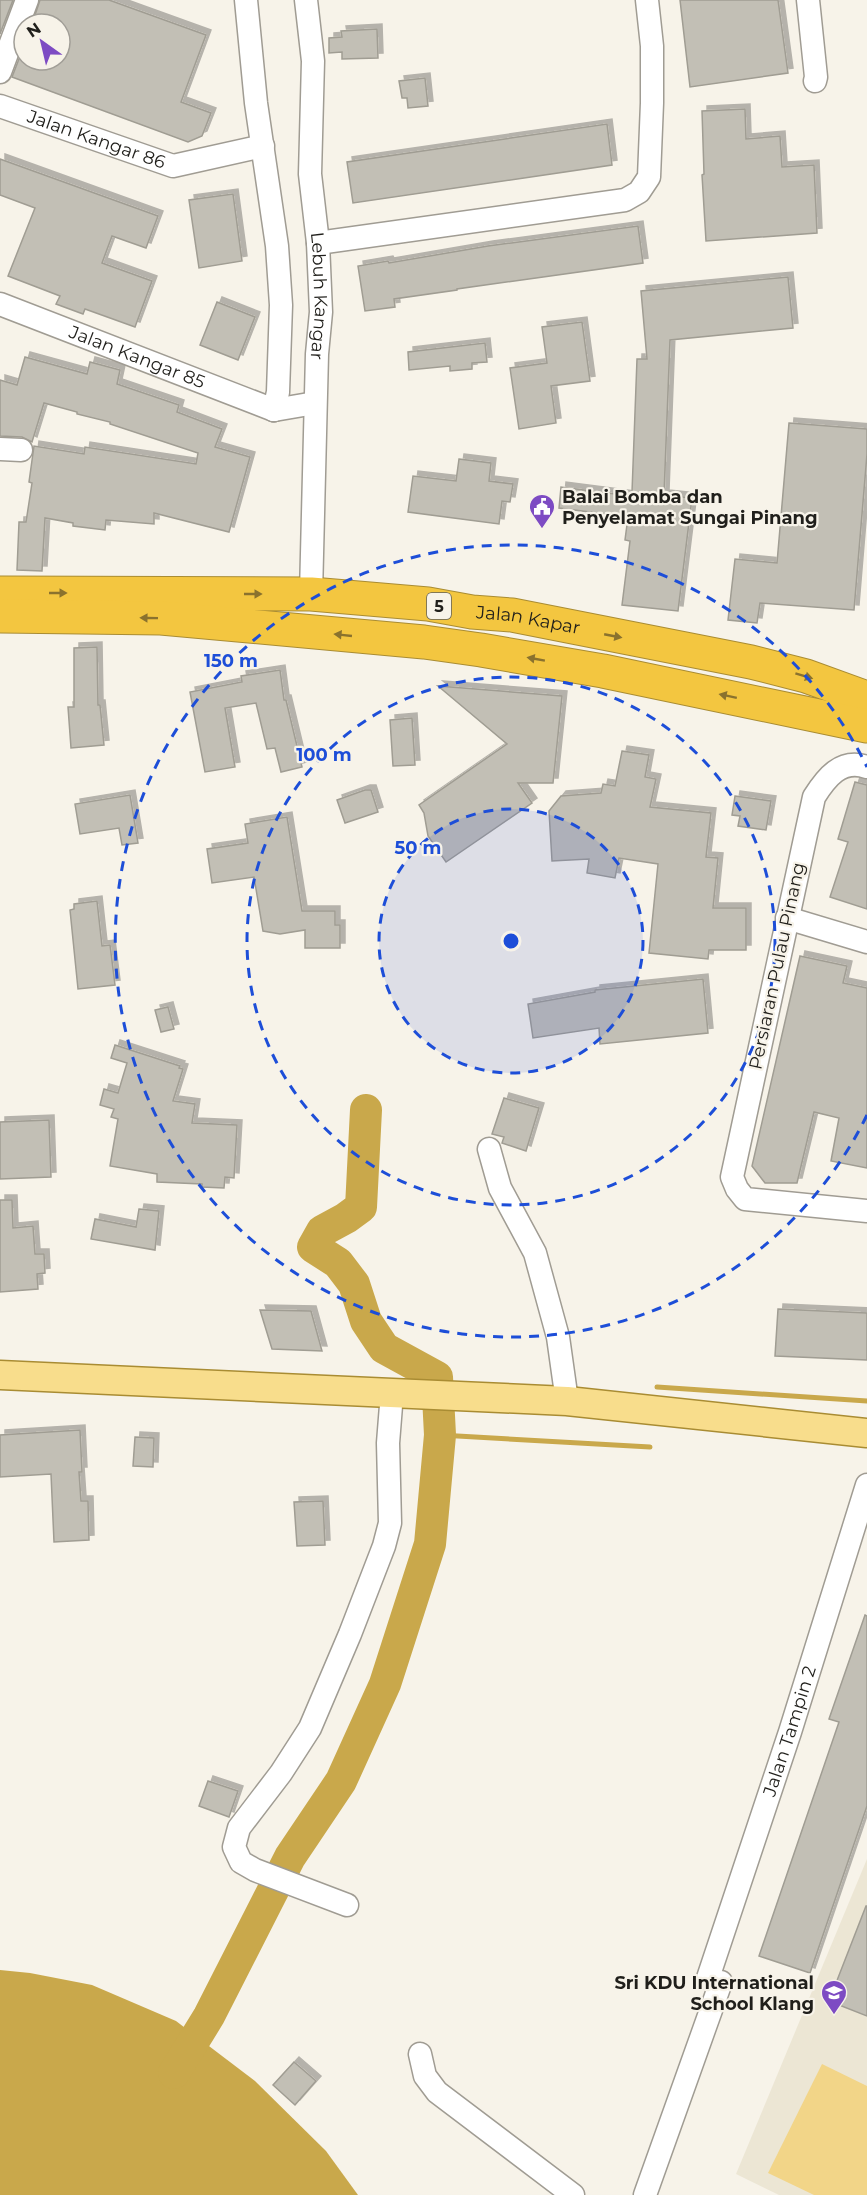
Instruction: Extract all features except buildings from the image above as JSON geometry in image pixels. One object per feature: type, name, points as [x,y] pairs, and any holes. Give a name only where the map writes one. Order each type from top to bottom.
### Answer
[{"type":"highway","name":"Jalan Kapar","points":[[0,593],[311,594],[428,604],[472,612],[512,615],[751,662],[806,676],[867,698]]},
{"type":"highway","name":"Jalan Kapar","points":[[0,616],[161,618],[424,642],[603,671],[867,726]]},
{"type":"main road","points":[[0,1375],[567,1401],[867,1433]]},
{"type":"street","points":[[0,72],[27,0]]},
{"type":"street","name":"Lebuh Kangar","points":[[306,0],[313,61],[310,174],[318,243],[321,312],[316,354],[311,594]]},
{"type":"street","points":[[318,243],[625,200],[639,192],[648,177],[652,103],[652,46],[647,0]]},
{"type":"street","points":[[808,0],[815,81]]},
{"type":"street","points":[[241,2],[277,246],[280,305],[278,392],[273,410],[315,403]]},
{"type":"street","name":"Jalan Kangar 86","points":[[0,106],[173,166],[263,147]]},
{"type":"street","name":"Jalan Kangar 85","points":[[0,304],[273,410]]},
{"type":"street","name":"Persiaran Pulau Pinang","points":[[867,766],[850,764],[832,772],[814,797],[732,1177],[746,1199],[867,1211]]},
{"type":"street","points":[[788,918],[867,942]]},
{"type":"street","points":[[489,1149],[500,1188],[536,1252],[558,1337],[567,1401]]},
{"type":"street","points":[[347,1905],[255,1870],[241,1862],[234,1847],[239,1828],[281,1773],[310,1728],[384,1546],[390,1523],[388,1443],[401,1394]]},
{"type":"street","name":"Jalan Tampin 2","points":[[645,2195],[867,1485]]},
{"type":"street","points":[[420,2054],[425,2076],[437,2092],[573,2195]]},
{"type":"shaded area","name":"Sri KDU International School Klang","points":[[867,1859],[867,2195],[779,2195],[736,2174]]},
{"type":"shaded area","points":[[0,1970],[30,1973],[92,1985],[176,2021],[255,2081],[326,2151],[358,2195],[0,2195]]},
{"type":"shaded area","points":[[822,2064],[867,2086],[867,2195],[814,2195],[768,2173]]},
{"type":"waterway","points":[[174,2073],[209,2016],[290,1857],[341,1781],[385,1684],[430,1544],[440,1435],[437,1377],[384,1348],[366,1321],[354,1284],[338,1263],[313,1247],[322,1231],[361,1207],[366,1110]]},
{"type":"waterway","points":[[657,1387],[867,1401]]},
{"type":"waterway","points":[[440,1435],[650,1447]]},
{"type":"place","name":"Balai Bomba dan Penyelamat Sungai Pinang","points":[[542,530]]},
{"type":"place","name":"Sri KDU International School Klang","points":[[834,2016]]}]
